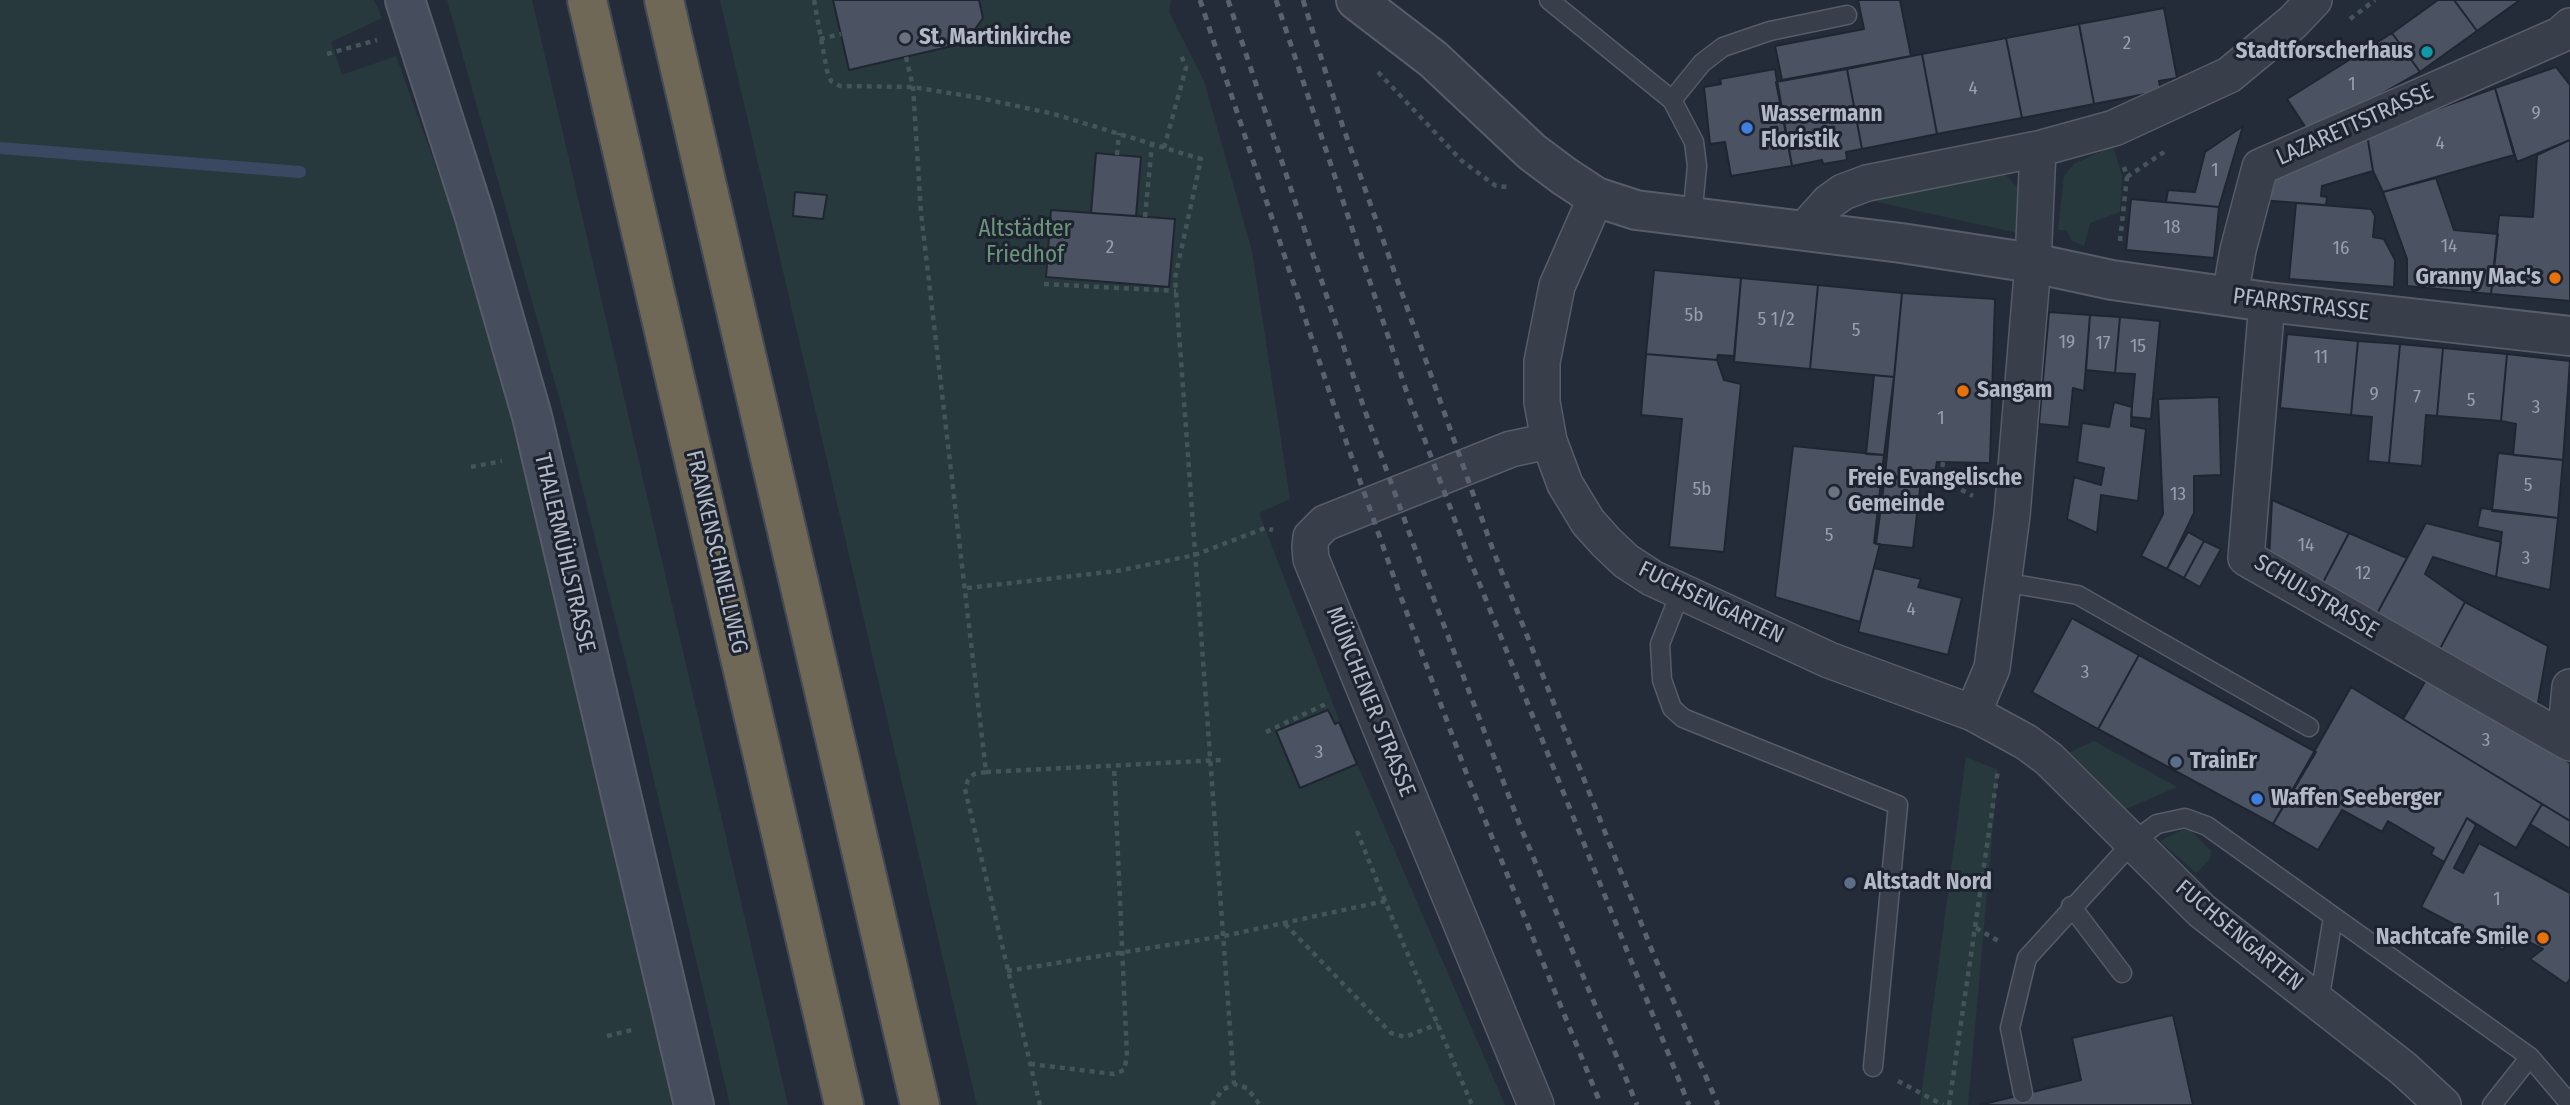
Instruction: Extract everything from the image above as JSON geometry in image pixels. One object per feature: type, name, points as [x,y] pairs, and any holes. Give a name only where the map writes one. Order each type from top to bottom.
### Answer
[{"type":"highway","name":"FRANKENSCHNELLWEG","points":[[587,0],[844,1105]]},
{"type":"highway","points":[[664,0],[920,1105]]},
{"type":"main road","name":"THALERMÜHLSTRASSE","points":[[407,10],[470,202],[532,416],[694,1105]]},
{"type":"street","name":"PFARRSTRASSE","points":[[1356,0],[1433,59],[1532,152],[1596,197],[1646,212],[2034,263],[2112,280],[2249,299],[2570,336]]},
{"type":"street","points":[[1803,231],[1829,202],[1843,191],[1867,183],[2038,149],[2114,128],[2229,75],[2293,22],[2314,0]]},
{"type":"street","name":"LAZARETTSTRASSE","points":[[2249,299],[2238,250],[2260,167],[2567,37]]},
{"type":"street","points":[[1988,720],[2012,515],[2034,263],[2038,149]]},
{"type":"street","name":"FUCHSENGARTEN","points":[[1596,197],[1557,286],[1542,362],[1542,402],[1549,441],[1565,484],[1597,532],[1626,561],[1681,591],[1829,660],[1988,720],[2049,759],[2202,911],[2404,1069],[2443,1105]]},
{"type":"street","name":"SCHULSTRASSE","points":[[2249,299],[2246,558],[2567,741]]},
{"type":"street","points":[[1311,537],[1325,523],[1511,449],[1549,441]]},
{"type":"street","name":"MÜNCHENER STRASSE","points":[[1311,537],[1311,559],[1536,1105]]},
{"type":"street","points":[[2567,741],[2570,687]]},
{"type":"lane","points":[[1549,0],[1672,100],[1684,118],[1694,142],[1697,166],[1692,218]]},
{"type":"lane","points":[[1672,100],[1702,63],[1723,47],[1770,31],[1847,15]]},
{"type":"lane","points":[[2003,582],[2078,595],[2309,727]]},
{"type":"lane","points":[[1681,591],[1660,645],[1661,680],[1672,708],[1684,718],[1898,805],[1873,1067]]},
{"type":"lane","points":[[2022,1093],[2010,1028],[2027,958],[2071,906],[2133,842],[2157,824],[2185,818],[2207,826],[2530,1057],[2570,1104]]},
{"type":"lane","points":[[2071,906],[2122,973]]},
{"type":"lane","points":[[2319,1002],[2333,917]]},
{"type":"lane","points":[[2492,1105],[2530,1057]]},
{"type":"path","points":[[814,0],[827,71],[831,80],[840,86],[913,87],[1054,114],[1201,159],[1175,278],[1234,1084]]},
{"type":"path","points":[[327,54],[407,10]]},
{"type":"path","points":[[820,39],[841,34]]},
{"type":"path","points":[[1164,148],[1186,68],[1181,55]]},
{"type":"path","points":[[906,57],[913,87],[921,214],[967,588],[986,772]]},
{"type":"path","points":[[2112,280],[2123,223],[2127,177],[2114,128]]},
{"type":"path","points":[[1117,155],[1119,133]]},
{"type":"path","points":[[1145,217],[1152,144]]},
{"type":"path","points":[[1044,284],[1176,291]]},
{"type":"path","points":[[1943,462],[1941,479],[2012,515]]},
{"type":"path","points":[[967,588],[1118,571],[1195,555],[1265,528],[1311,537]]},
{"type":"path","points":[[1266,732],[1364,687]]},
{"type":"path","points":[[1949,1105],[1988,720]]},
{"type":"path","points":[[1040,1105],[965,789],[968,780],[974,774],[986,772],[1222,760]]},
{"type":"path","points":[[1030,1065],[1114,1074],[1124,1070],[1127,1057],[1114,766]]},
{"type":"path","points":[[1357,831],[1472,1105]]},
{"type":"path","points":[[1007,971],[1224,936],[1385,901]]},
{"type":"path","points":[[1284,923],[1391,1033],[1405,1037],[1438,1024]]},
{"type":"path","points":[[1873,1067],[1943,1105]]},
{"type":"path","points":[[1212,1105],[1222,1090],[1234,1084],[1247,1088],[1257,1097],[1260,1105]]},
{"type":"green space","points":[[0,0],[374,0],[382,18],[331,42],[342,75],[396,56],[455,220],[514,421],[674,1105],[0,1105]]},
{"type":"green space","points":[[447,0],[532,0],[788,1105],[730,1105],[633,690],[565,418]]},
{"type":"green space","name":"Altstädter Friedhof","points":[[720,0],[1171,0],[1169,12],[1204,81],[1252,251],[1290,499],[1259,513],[1348,743],[1505,1105],[977,1105]]},
{"type":"green space","points":[[2113,146],[2122,176],[2120,212],[2090,223],[2084,246],[2071,240],[2067,230],[2058,230],[2064,176],[2074,164]]},
{"type":"green space","points":[[2003,172],[2023,194],[2018,233],[1877,202],[1877,196]]},
{"type":"green space","points":[[2094,741],[2177,787],[2126,809],[2070,752]]},
{"type":"green space","points":[[1966,757],[1998,770],[1968,1105],[1920,1105]]},
{"type":"green space","points":[[2184,829],[2191,831],[2211,851],[2210,859],[2196,873],[2160,841]]},
{"type":"building","name":"St. Martinkirche","points":[[833,0],[979,0],[983,18],[965,43],[849,70]]},
{"type":"building","points":[[1858,0],[1900,0],[1911,56],[1782,80],[1775,46],[1864,29]]},
{"type":"building","name":"Stadtforscherhaus","points":[[2438,0],[2454,0],[2477,31],[2420,72],[2392,33]]},
{"type":"building","points":[[2454,0],[2520,0],[2477,31]]},
{"type":"building","points":[[2164,8],[2177,78],[2159,81],[2161,91],[2094,104],[2079,24]]},
{"type":"building","points":[[2079,24],[2094,104],[2022,118],[2006,38]]},
{"type":"building","points":[[2392,33],[2420,72],[2358,107],[2306,128],[2287,99]]},
{"type":"building","points":[[2006,38],[2022,118],[1937,134],[1922,54]]},
{"type":"building","points":[[1922,54],[1937,134],[1862,149],[1847,69]]},
{"type":"building","points":[[2556,67],[2570,85],[2570,140],[2517,162],[2495,88]]},
{"type":"building","name":"Wassermann Floristik","points":[[1775,69],[1792,166],[1731,176],[1725,142],[1710,144],[1704,87],[1721,84],[1720,79]]},
{"type":"building","points":[[1847,69],[1862,149],[1846,152],[1847,160],[1823,164],[1822,160],[1792,166],[1776,82]]},
{"type":"building","points":[[2495,88],[2514,155],[2383,192],[2373,171],[2367,134]]},
{"type":"building","points":[[2243,126],[2219,207],[2166,202],[2168,190],[2195,192],[2205,152]]},
{"type":"building","points":[[2367,134],[2373,171],[2322,186],[2321,196],[2327,197],[2326,205],[2259,200],[2271,170]]},
{"type":"building","points":[[2570,140],[2570,301],[2491,294],[2499,215],[2533,217],[2537,155]]},
{"type":"building","points":[[1096,153],[1141,157],[1136,216],[1091,213]]},
{"type":"building","points":[[2436,178],[2454,230],[2498,234],[2491,294],[2407,286],[2407,259],[2383,192]]},
{"type":"building","points":[[795,192],[827,195],[823,219],[793,216]]},
{"type":"building","points":[[2131,199],[2219,207],[2214,258],[2126,250]]},
{"type":"building","points":[[2296,203],[2371,209],[2375,216],[2373,237],[2384,239],[2395,260],[2394,287],[2289,279]]},
{"type":"building","points":[[1051,210],[1175,219],[1169,287],[1046,277]]},
{"type":"building","points":[[1654,270],[1741,278],[1734,356],[1718,355],[1717,360],[1646,354]]},
{"type":"building","points":[[1741,278],[1818,285],[1810,369],[1734,362]]},
{"type":"building","points":[[1818,285],[1902,293],[1894,377],[1810,369]]},
{"type":"building","points":[[1902,293],[1995,299],[1990,463],[1937,462],[1934,479],[1885,476]]},
{"type":"building","points":[[2049,312],[2090,315],[2084,391],[2073,388],[2069,427],[2039,424]]},
{"type":"building","points":[[2090,315],[2120,317],[2115,373],[2086,370]]},
{"type":"building","points":[[2120,317],[2160,321],[2151,419],[2131,417],[2135,374],[2115,373]]},
{"type":"building","points":[[2287,334],[2358,341],[2351,415],[2280,408]]},
{"type":"building","points":[[2358,341],[2400,344],[2389,463],[2368,461],[2372,417],[2351,415]]},
{"type":"building","points":[[2400,344],[2443,348],[2437,416],[2426,415],[2422,466],[2389,463]]},
{"type":"building","points":[[2443,348],[2507,354],[2501,421],[2437,416]]},
{"type":"building","points":[[1646,354],[1717,360],[1724,380],[1741,384],[1724,552],[1669,547],[1682,419],[1641,415]]},
{"type":"building","points":[[2507,354],[2570,361],[2563,460],[2513,455],[2516,424],[2501,421]]},
{"type":"building","points":[[1874,375],[1894,377],[1884,455],[1866,454]]},
{"type":"building","points":[[2219,397],[2221,475],[2194,476],[2194,513],[2167,569],[2141,556],[2163,514],[2158,399]]},
{"type":"building","points":[[2114,402],[2132,407],[2131,426],[2146,429],[2138,501],[2101,495],[2097,533],[2067,519],[2074,477],[2101,485],[2104,468],[2077,462],[2082,423],[2109,427]]},
{"type":"building","points":[[1793,446],[1884,455],[1874,543],[1880,544],[1860,622],[1775,597]]},
{"type":"building","points":[[2498,453],[2563,460],[2558,518],[2492,511]]},
{"type":"building","points":[[1885,476],[1921,480],[1913,548],[1876,544]]},
{"type":"building","points":[[2272,500],[2349,533],[2319,590],[2269,560]]},
{"type":"building","points":[[2481,508],[2558,518],[2550,590],[2496,577],[2502,532],[2477,527]]},
{"type":"building","points":[[2426,523],[2501,542],[2496,577],[2433,557],[2425,574],[2465,602],[2435,658],[2373,621]]},
{"type":"building","points":[[2188,532],[2204,541],[2184,578],[2167,569]]},
{"type":"building","points":[[2349,533],[2407,558],[2373,621],[2319,590]]},
{"type":"building","points":[[2204,541],[2221,549],[2200,587],[2184,578]]},
{"type":"building","points":[[1874,568],[1921,579],[1918,587],[1962,598],[1948,655],[1858,632]]},
{"type":"building","points":[[2465,602],[2548,646],[2536,714],[2435,658]]},
{"type":"building","points":[[2072,618],[2139,655],[2098,729],[2032,692]]},
{"type":"building","points":[[2139,655],[2316,752],[2273,824],[2098,729]]},
{"type":"building","points":[[2426,680],[2570,763],[2570,821],[2403,719]]},
{"type":"building","points":[[2351,687],[2542,804],[2516,848],[2467,818],[2444,862],[2431,854],[2434,848],[2388,821],[2382,832],[2342,810],[2318,850],[2273,824]]},
{"type":"building","points":[[1328,710],[1335,724],[1339,722],[1357,764],[1300,788],[1276,731]]},
{"type":"building","points":[[2542,804],[2570,821],[2570,849],[2530,824]]},
{"type":"building","points":[[2467,818],[2476,825],[2454,868],[2463,873],[2479,843],[2570,893],[2570,979],[2566,984],[2530,959],[2543,949],[2512,934],[2503,950],[2421,907]]},
{"type":"building","points":[[2173,1015],[2193,1105],[1980,1105],[2081,1080],[2072,1038]]},
{"type":"waterway","points":[[0,148],[300,172]]},
{"type":"railway","points":[[1200,0],[1340,424],[1398,589],[1470,783],[1601,1105]]},
{"type":"railway","points":[[1228,0],[1365,411],[1421,565],[1521,828],[1637,1105]]},
{"type":"railway","points":[[1276,0],[1406,390],[1468,555],[1689,1105]]},
{"type":"railway","points":[[1303,0],[1342,124],[1493,550],[1653,953],[1718,1105]]},
{"type":"place","name":"St. Martinkirche","points":[[905,38]]},
{"type":"place","name":"Stadtforscherhaus","points":[[2427,52]]},
{"type":"place","name":"Wassermann Floristik","points":[[1747,128]]},
{"type":"place","name":"Granny Mac's","points":[[2555,278]]},
{"type":"place","name":"Sangam","points":[[1963,391]]},
{"type":"place","name":"Freie Evangelische Gemeinde","points":[[1834,492]]},
{"type":"place","name":"TrainEr","points":[[2176,762]]},
{"type":"place","name":"Waffen Seeberger","points":[[2257,799]]},
{"type":"place","name":"Altstadt Nord","points":[[1850,883]]},
{"type":"place","name":"Nachtcafe Smile","points":[[2543,938]]}]
